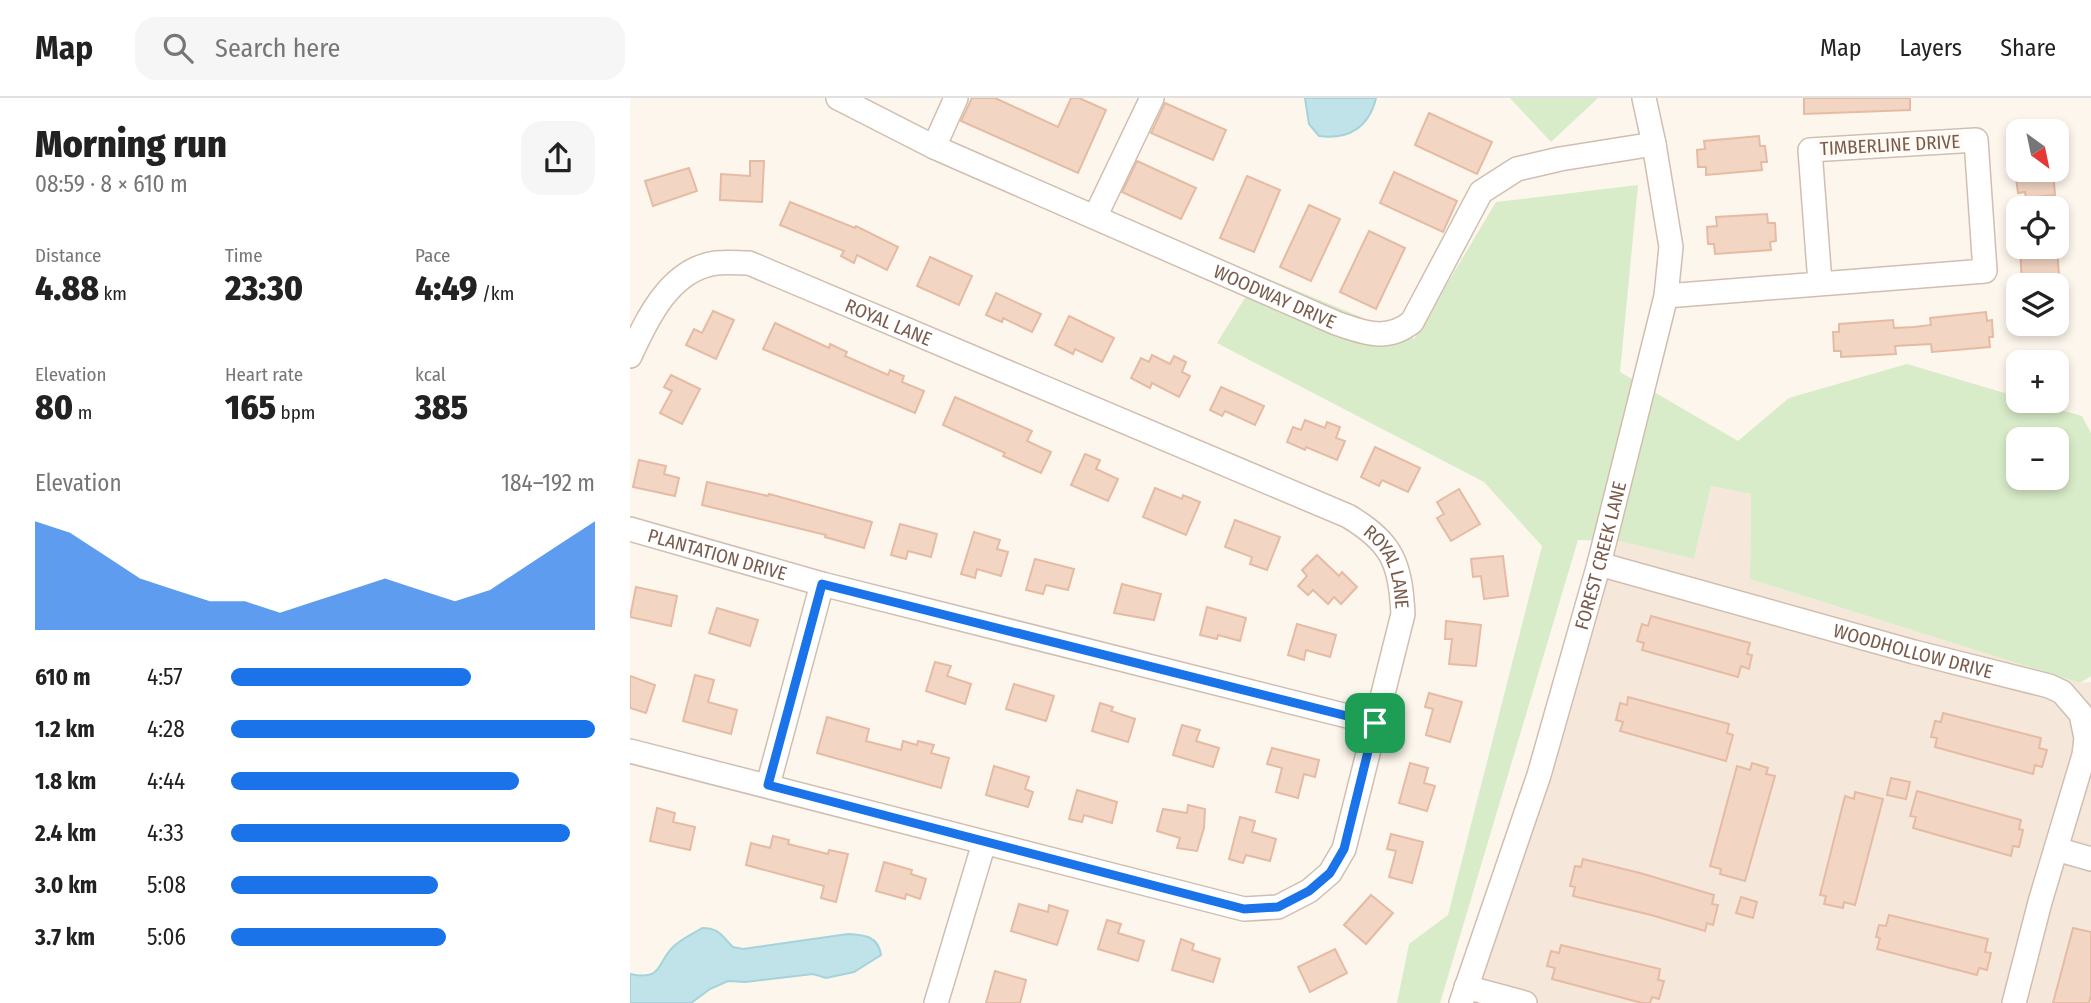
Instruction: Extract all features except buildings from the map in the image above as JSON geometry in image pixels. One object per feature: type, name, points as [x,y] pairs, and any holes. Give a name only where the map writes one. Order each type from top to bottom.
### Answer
[{"type":"street","name":"WOODWAY DRIVE","points":[[838,98],[934,147],[1336,323],[1370,335],[1401,331],[1412,322],[1481,192],[1517,169],[1560,159],[1654,144]]},
{"type":"street","points":[[934,147],[956,98]]},
{"type":"street","points":[[1095,217],[1152,98]]},
{"type":"street","name":"FOREST CREEK LANE","points":[[1463,995],[1539,775],[1600,564],[1666,296],[1671,247],[1644,98]]},
{"type":"street","name":"TIMBERLINE DRIVE","points":[[1666,296],[1985,271],[1976,140],[1810,150],[1820,283]]},
{"type":"street","name":"ROYAL LANE","points":[[630,356],[662,297],[683,276],[714,264],[749,263],[1348,516],[1371,530],[1388,550],[1401,576],[1403,614],[1344,849],[1330,873],[1309,891],[1278,907],[1244,909],[630,751]]},
{"type":"street","name":"PLANTATION DRIVE","points":[[630,529],[822,584],[1375,723]]},
{"type":"street","name":"WOODHOLLOW DRIVE","points":[[1600,564],[1914,652],[2049,686],[2062,692],[2081,714],[2086,738],[2084,755],[2039,902],[2014,1003]]},
{"type":"street","points":[[768,785],[822,584]]},
{"type":"street","points":[[936,1003],[984,843]]},
{"type":"street","points":[[2056,849],[2091,859]]},
{"type":"street","points":[[1463,995],[1525,1003]]},
{"type":"shaded area","points":[[1711,486],[1751,494],[1750,579],[2080,683],[2091,682],[2091,1003],[1474,1003],[1619,541],[1694,559]]},
{"type":"green space","points":[[1510,98],[1598,98],[1551,142]]},
{"type":"green space","points":[[1638,185],[1620,372],[1738,441],[1789,398],[1907,364],[2006,393],[2006,413],[2069,412],[2082,416],[2091,433],[2091,676],[2080,683],[1750,579],[1751,494],[1711,486],[1694,559],[1619,541],[1578,540],[1440,1003],[1397,1003],[1409,944],[1448,915],[1542,546],[1484,482],[1217,343],[1259,275],[1414,339],[1496,202]]},
{"type":"water","points":[[1305,98],[1376,98],[1363,124],[1348,133],[1330,137],[1319,136],[1309,124]]},
{"type":"water","points":[[702,928],[716,931],[733,947],[743,949],[848,934],[860,935],[874,940],[881,955],[854,972],[826,978],[813,974],[745,982],[728,981],[710,989],[691,1003],[630,1003],[630,974],[641,976],[654,973],[673,947]]},
{"type":"route","points":[[822,584],[1375,723],[1344,849],[1330,873],[1309,891],[1278,907],[1244,909],[768,785],[822,584]]}]
